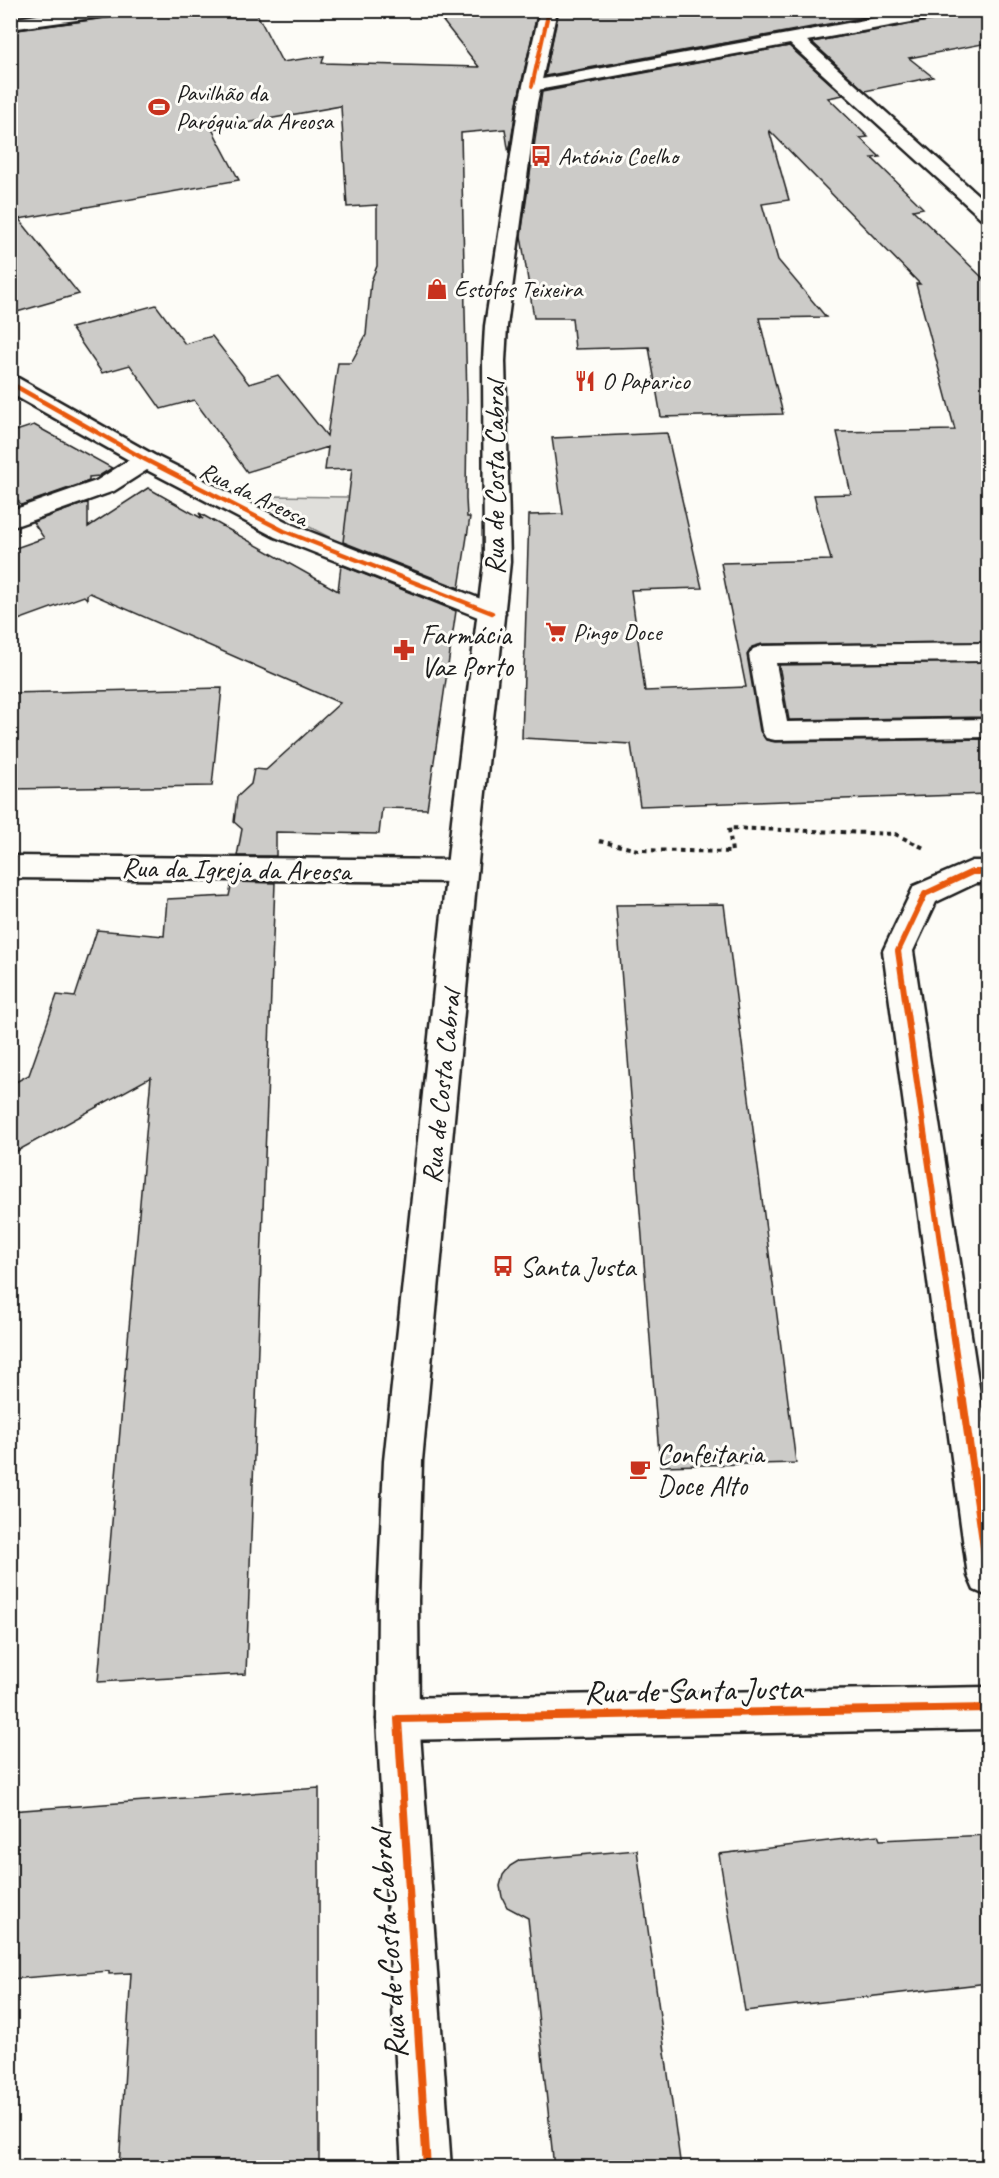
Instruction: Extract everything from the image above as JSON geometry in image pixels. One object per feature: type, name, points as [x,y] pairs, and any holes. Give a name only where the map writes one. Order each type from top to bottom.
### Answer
[{"type":"street","points":[[10,24],[113,10]]},
{"type":"street","name":"Rua de Costa Cabral","points":[[427,2168],[398,1719],[398,1601],[403,1461],[462,871],[497,562],[495,338],[532,86],[549,10]]},
{"type":"street","points":[[532,86],[950,10]]},
{"type":"street","points":[[794,39],[988,214]]},
{"type":"street","name":"Rua da Areosa","points":[[10,383],[146,460],[284,531],[492,613]]},
{"type":"street","points":[[10,520],[105,486],[146,460]]},
{"type":"street","name":"Rua da Igreja da Areosa","points":[[10,867],[462,871]]},
{"type":"street","points":[[980,872],[925,894],[898,951],[988,1576]]},
{"type":"street","name":"Rua de Santa Justa","points":[[398,1719],[988,1708]]},
{"type":"lane","points":[[987,649],[762,655],[775,731],[988,728]]},
{"type":"path","points":[[599,841],[638,850],[732,852],[729,828],[895,834],[980,872]]},
{"type":"shaded area","points":[[269,496],[349,497],[357,514],[350,548],[265,504]]},
{"type":"building","points":[[123,10],[189,10],[189,17],[255,10],[282,62],[324,56],[322,63],[479,67],[435,11],[538,10],[517,103],[509,154],[505,129],[461,133],[467,400],[466,499],[467,517],[470,517],[459,588],[343,542],[352,469],[325,470],[328,447],[247,472],[194,400],[161,409],[130,365],[102,373],[71,328],[156,305],[185,344],[212,336],[249,384],[278,375],[327,436],[338,363],[351,363],[366,335],[371,281],[377,266],[377,205],[347,207],[341,106],[212,129],[239,180],[19,219],[79,294],[10,314],[10,31],[113,17]]},
{"type":"building","points":[[559,10],[904,10],[545,76]]},
{"type":"building","points":[[960,10],[988,10],[988,43],[909,58],[933,77],[865,91],[812,42],[950,17]]},
{"type":"building","points":[[789,46],[843,95],[828,98],[868,137],[860,138],[880,157],[872,158],[923,208],[913,210],[988,283],[988,642],[762,644],[752,647],[747,655],[760,731],[766,740],[775,742],[988,739],[988,794],[640,806],[631,744],[522,738],[529,515],[563,514],[552,438],[667,433],[702,588],[631,590],[645,691],[746,687],[721,563],[831,560],[814,495],[851,494],[837,432],[955,430],[916,284],[920,284],[769,130],[789,200],[762,204],[778,260],[826,317],[759,318],[783,414],[661,417],[649,347],[575,349],[572,318],[534,318],[521,236],[542,92]]},
{"type":"building","points":[[34,425],[112,468],[99,476],[89,477],[89,481],[21,505],[10,489],[10,433]]},
{"type":"building","points":[[148,488],[203,519],[199,513],[338,591],[341,565],[456,611],[427,809],[382,808],[379,834],[276,832],[276,856],[237,856],[242,829],[234,822],[237,797],[251,784],[254,769],[266,770],[340,703],[90,593],[87,599],[84,596],[10,623],[10,550],[44,538],[33,522],[88,502],[88,527]]},
{"type":"building","points":[[988,662],[988,717],[789,720],[779,665]]},
{"type":"building","points":[[222,688],[212,786],[10,789],[10,693]]},
{"type":"building","points":[[232,882],[275,883],[246,1674],[98,1682],[151,1077],[10,1155],[10,1085],[29,1075],[57,995],[75,997],[97,930],[164,936],[167,899],[229,896]]},
{"type":"building","points":[[724,904],[796,1463],[660,1466],[616,905]]},
{"type":"building","points":[[319,1788],[319,2168],[119,2168],[131,1973],[109,1974],[109,1971],[10,1979],[10,1811]]},
{"type":"building","points":[[878,1835],[880,1840],[988,1835],[988,1983],[745,2011],[719,1854]]},
{"type":"building","points":[[637,1850],[681,2168],[554,2168],[528,1918],[507,1907],[500,1886],[503,1875],[510,1866],[520,1860]]},
{"type":"cycle path","points":[[532,86],[549,10]]},
{"type":"cycle path","points":[[10,383],[146,460],[284,531],[492,613]]},
{"type":"cycle path","points":[[988,872],[972,872],[925,894],[898,951],[988,1576]]},
{"type":"cycle path","points":[[427,2168],[398,1719],[988,1708]]},
{"type":"place","name":"Pavilhão da Paróquia da Areosa","points":[[159,107]]},
{"type":"place","name":"António Coelho","points":[[541,156]]},
{"type":"place","name":"Estofos Teixeira","points":[[437,289]]},
{"type":"place","name":"O Paparico","points":[[585,381]]},
{"type":"place","name":"Pingo Doce","points":[[556,632]]},
{"type":"place","name":"Farmácia Vaz Porto","points":[[404,650]]},
{"type":"place","name":"Santa Justa","points":[[503,1266]]},
{"type":"place","name":"Confeitaria Doce Alto","points":[[640,1469]]}]
